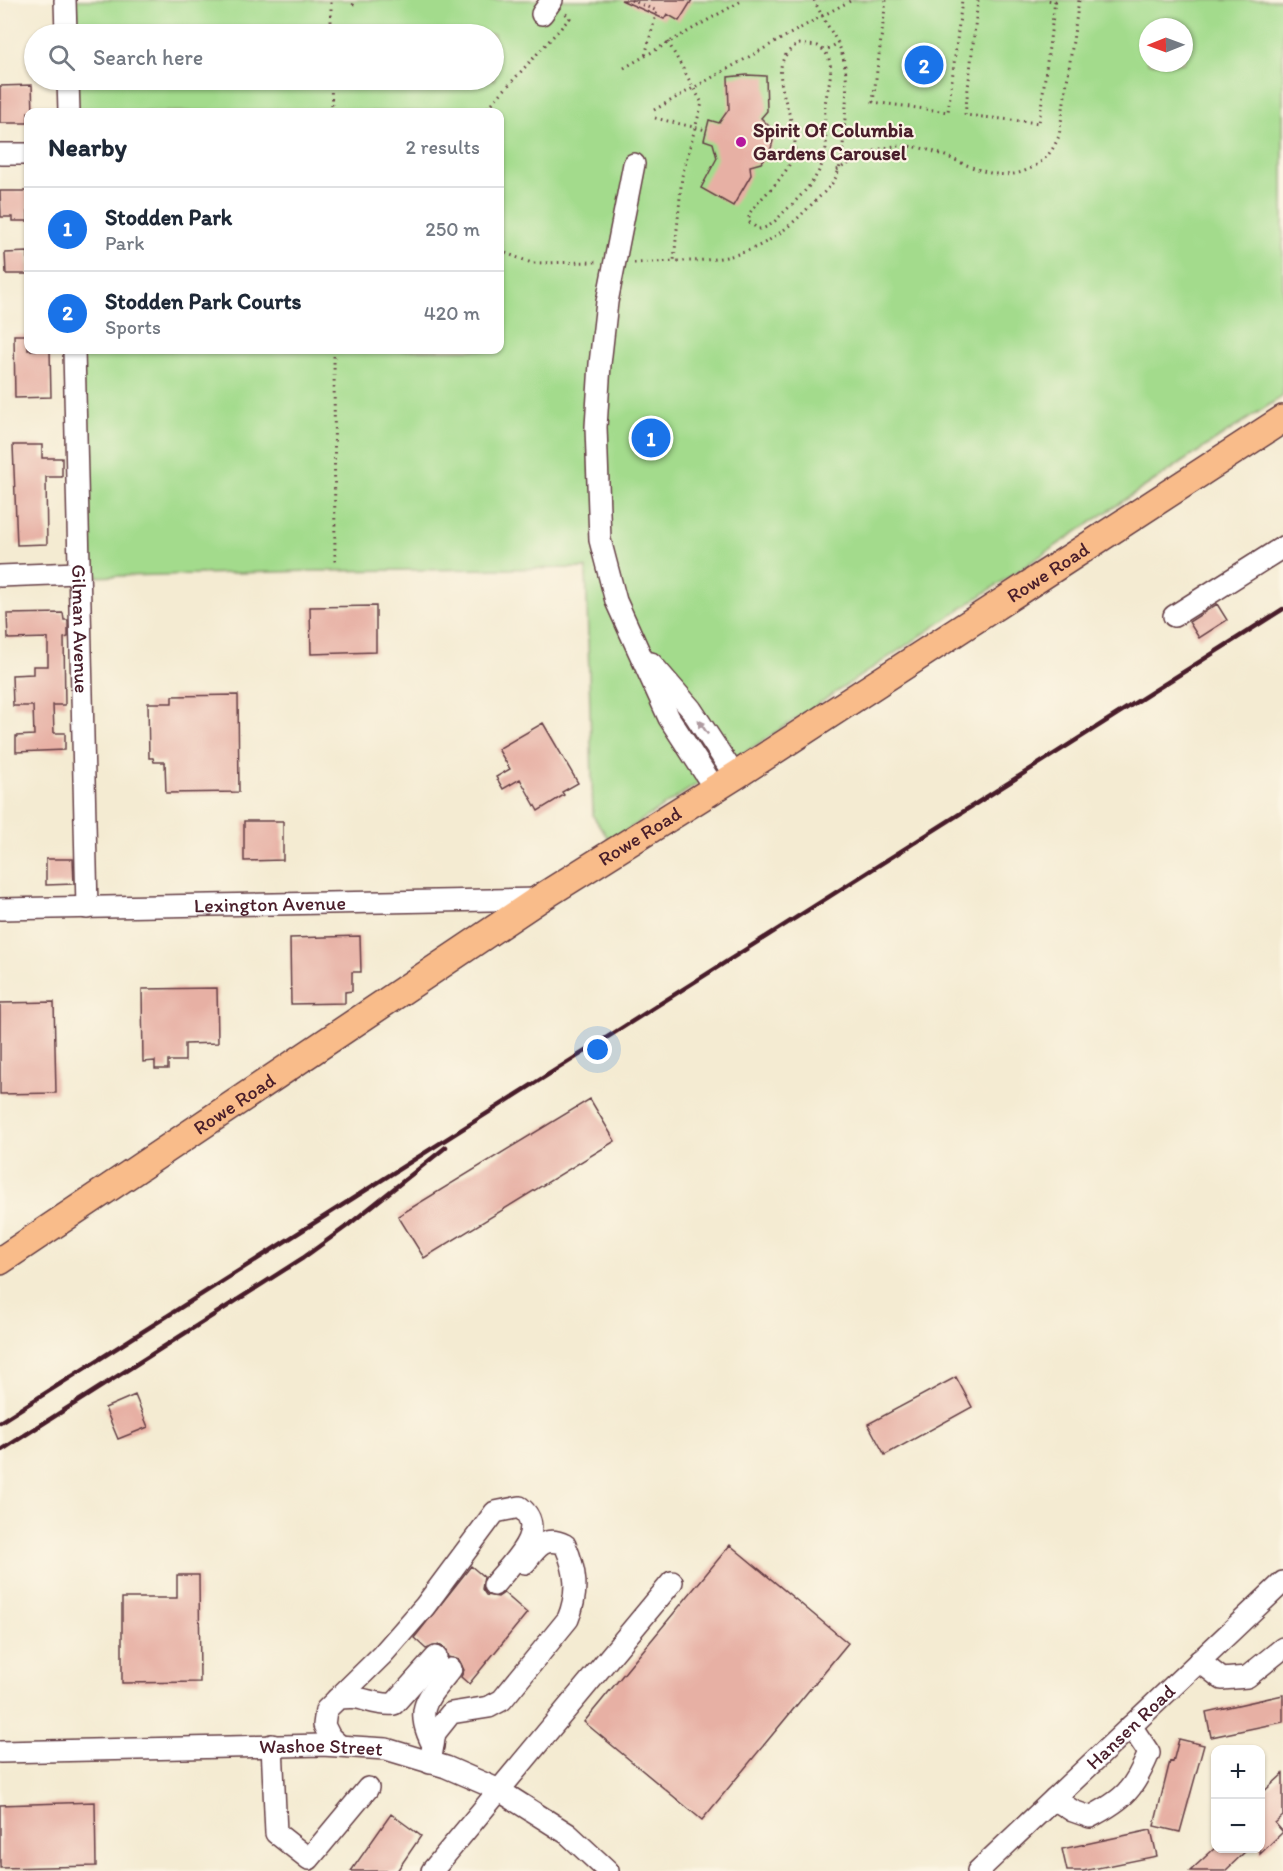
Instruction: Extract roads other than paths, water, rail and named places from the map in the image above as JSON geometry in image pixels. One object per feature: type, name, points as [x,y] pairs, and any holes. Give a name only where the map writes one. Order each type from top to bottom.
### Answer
[{"type":"main road","name":"Rowe Road","points":[[0,1261],[539,899],[725,782],[1283,419]]},
{"type":"street","points":[[65,0],[66,24]]},
{"type":"street","points":[[68,90],[69,108]]},
{"type":"street","points":[[0,154],[24,154]]},
{"type":"street","points":[[634,164],[607,302],[596,427],[600,540],[616,601],[641,651],[691,709],[725,782]]},
{"type":"street","name":"Gilman Avenue","points":[[74,354],[87,908]]},
{"type":"street","points":[[1174,616],[1283,547]]},
{"type":"street","points":[[0,576],[78,573]]},
{"type":"street","name":"Lexington Avenue","points":[[0,909],[539,899]]},
{"type":"street","points":[[340,1746],[330,1737],[324,1725],[326,1710],[382,1655],[425,1606],[495,1512],[520,1507],[538,1520],[536,1540],[498,1588]]},
{"type":"street","points":[[429,1745],[435,1733],[451,1713],[489,1707],[502,1700],[568,1618],[574,1605],[576,1581],[565,1545],[554,1539],[536,1540]]},
{"type":"street","points":[[432,1871],[497,1789],[672,1582]]},
{"type":"street","name":"Hansen Road","points":[[978,1871],[1199,1661],[1280,1592]]},
{"type":"street","points":[[1199,1661],[1222,1679],[1247,1677],[1283,1648]]},
{"type":"street","points":[[337,1699],[352,1696],[364,1700],[390,1695],[440,1660],[418,1695],[415,1711],[429,1745]]},
{"type":"street","points":[[1054,1799],[1073,1811],[1089,1817],[1110,1807],[1137,1783],[1149,1753],[1131,1726]]},
{"type":"street","points":[[272,1745],[276,1833],[305,1865],[368,1788]]},
{"type":"street","name":"Washoe Street","points":[[0,1752],[272,1745],[386,1749],[429,1745],[568,1834],[608,1871]]},
{"type":"railway","points":[[0,1422],[1283,609]]},
{"type":"railway","points":[[0,1451],[303,1258],[446,1147]]},
{"type":"place","name":"Stodden Park Courts","points":[[924,65]]},
{"type":"place","name":"Spirit Of Columbia Gardens Carousel","points":[[741,142]]},
{"type":"place","name":"Stodden Park","points":[[651,438]]}]
